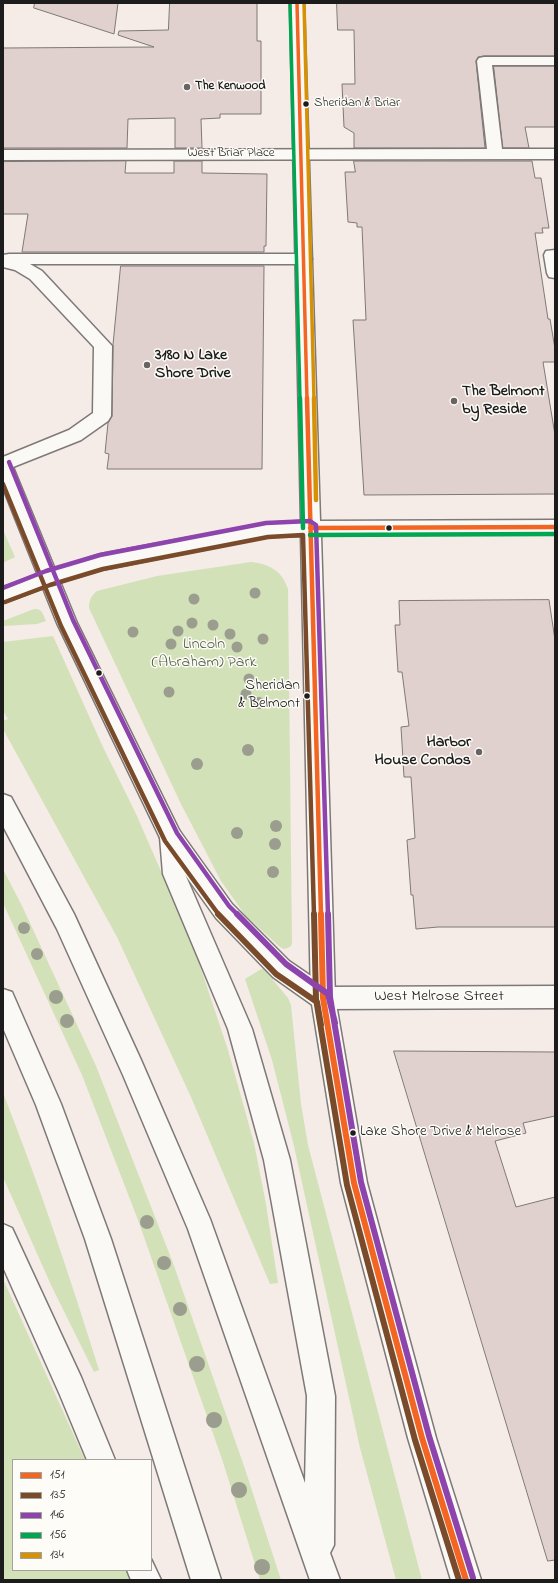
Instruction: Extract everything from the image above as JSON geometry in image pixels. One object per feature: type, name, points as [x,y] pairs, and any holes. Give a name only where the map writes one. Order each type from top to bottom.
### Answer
[{"type":"main road","points":[[297,3],[323,998],[354,1183],[422,1438],[466,1580]]},
{"type":"main road","points":[[495,154],[484,61],[555,61]]},
{"type":"main road","name":"West Briar Place","points":[[3,155],[555,154]]},
{"type":"main road","points":[[555,255],[552,255],[555,273]]},
{"type":"main road","points":[[3,260],[304,259]]},
{"type":"main road","points":[[3,260],[20,266],[36,275],[103,346],[102,416],[75,435],[3,465],[70,630],[171,837],[224,911],[281,969],[323,998]]},
{"type":"main road","points":[[3,596],[48,578],[101,562],[267,530],[310,528],[555,526]]},
{"type":"main road","points":[[3,804],[66,922],[132,1068],[200,1228],[322,1570]]},
{"type":"main road","points":[[171,837],[174,874],[240,1029],[277,1160],[321,1396],[322,1570]]},
{"type":"main road","name":"West Melrose Street","points":[[323,998],[555,997]]},
{"type":"main road","points":[[3,1000],[48,1104],[98,1239],[206,1580]]},
{"type":"main road","points":[[3,1237],[71,1387],[101,1459]]},
{"type":"green space","points":[[3,530],[15,557],[3,563]]},
{"type":"green space","name":"Lincoln (Abraham) Park","points":[[251,562],[264,565],[279,573],[288,589],[292,944],[290,947],[284,949],[245,915],[221,881],[181,804],[89,608],[91,598],[97,591],[157,576]]},
{"type":"green space","points":[[34,609],[39,609],[41,611],[46,621],[37,624],[3,626],[3,621]]},
{"type":"green space","points":[[53,636],[102,745],[137,816],[193,945],[228,1050],[254,1143],[266,1204],[278,1283],[270,1284],[191,1097],[117,937],[3,729],[3,721],[8,719],[3,711],[3,642]]},
{"type":"green space","points":[[3,869],[23,908],[96,1066],[173,1263],[245,1469],[281,1580],[260,1580],[222,1459],[138,1220],[82,1075],[3,903]]},
{"type":"green space","points":[[263,968],[288,998],[291,1005],[301,1104],[308,1145],[422,1580],[396,1580],[360,1448],[294,1146],[272,1060],[245,979]]},
{"type":"green space","points":[[3,1093],[42,1196],[77,1300],[99,1370],[94,1372],[51,1285],[3,1177]]},
{"type":"green space","points":[[3,1279],[85,1459],[12,1459],[12,1571],[127,1571],[131,1580],[3,1580]]},
{"type":"building","points":[[35,3],[118,3],[114,34],[34,8]]},
{"type":"building","points":[[170,3],[257,3],[257,41],[261,41],[261,114],[220,114],[220,118],[201,119],[202,148],[175,148],[175,118],[128,119],[127,148],[3,148],[3,48],[154,47],[118,35],[119,31],[168,30]]},
{"type":"building","points":[[337,3],[555,3],[555,56],[478,57],[476,61],[485,148],[354,148],[354,133],[344,127],[342,84],[355,84],[354,30],[338,30]]},
{"type":"building","points":[[494,66],[555,66],[555,127],[525,127],[529,148],[503,148]]},
{"type":"building","points":[[126,161],[125,173],[174,173],[174,161],[202,161],[202,173],[267,174],[266,246],[264,246],[264,252],[22,252],[28,214],[3,214],[3,162]]},
{"type":"building","points":[[354,161],[532,161],[535,178],[541,178],[549,228],[542,228],[543,233],[535,233],[548,319],[550,319],[555,349],[555,362],[543,362],[555,435],[555,494],[364,495],[353,320],[366,320],[362,227],[357,227],[357,223],[348,222],[345,172],[355,172]]},
{"type":"building","points":[[121,266],[264,266],[262,469],[107,469],[109,454],[105,453],[108,423],[112,416],[113,345]]},
{"type":"building","name":"Harbor House Condos","points":[[549,600],[555,640],[555,927],[438,927],[416,929],[413,895],[411,895],[407,840],[415,838],[411,777],[404,777],[401,727],[409,726],[402,672],[398,672],[395,625],[400,625],[399,601]]},
{"type":"building","points":[[394,1051],[555,1052],[555,1116],[523,1123],[526,1133],[495,1141],[516,1207],[555,1197],[555,1560],[548,1561]]},
{"type":"transit line","name":"156","points":[[290,3],[303,528]]},
{"type":"transit line","name":"151","points":[[297,3],[323,998],[354,1183],[422,1438],[466,1580]]},
{"type":"transit line","name":"134","points":[[304,3],[316,500]]},
{"type":"transit line","name":"146","points":[[9,462],[73,620],[177,833],[229,906],[286,964],[328,994],[335,1023]]},
{"type":"transit line","name":"135","points":[[3,484],[61,626],[165,841],[219,916],[276,974],[317,1002],[321,1025]]},
{"type":"transit line","name":"146","points":[[3,588],[46,571],[100,555],[266,523],[310,521],[316,525],[330,997],[361,1182],[429,1436],[473,1578]]},
{"type":"transit line","name":"151","points":[[310,528],[555,527]]},
{"type":"transit line","name":"156","points":[[310,535],[555,534]]},
{"type":"transit line","name":"135","points":[[5,602],[50,585],[103,569],[268,537],[303,535],[316,999],[347,1185],[415,1440],[459,1580]]},
{"type":"place","name":"The Kenwood","points":[[187,87]]},
{"type":"place","name":"Sheridan & Briar","points":[[306,104]]},
{"type":"place","name":"3180 N Lake Shore Drive","points":[[147,365]]},
{"type":"place","name":"The Belmont by Reside","points":[[454,401]]},
{"type":"place","name":"Sheridan & Belmont","points":[[307,696]]},
{"type":"place","name":"Harbor House Condos","points":[[479,752]]},
{"type":"place","name":"Lake Shore Drive & Melrose","points":[[353,1133]]}]
